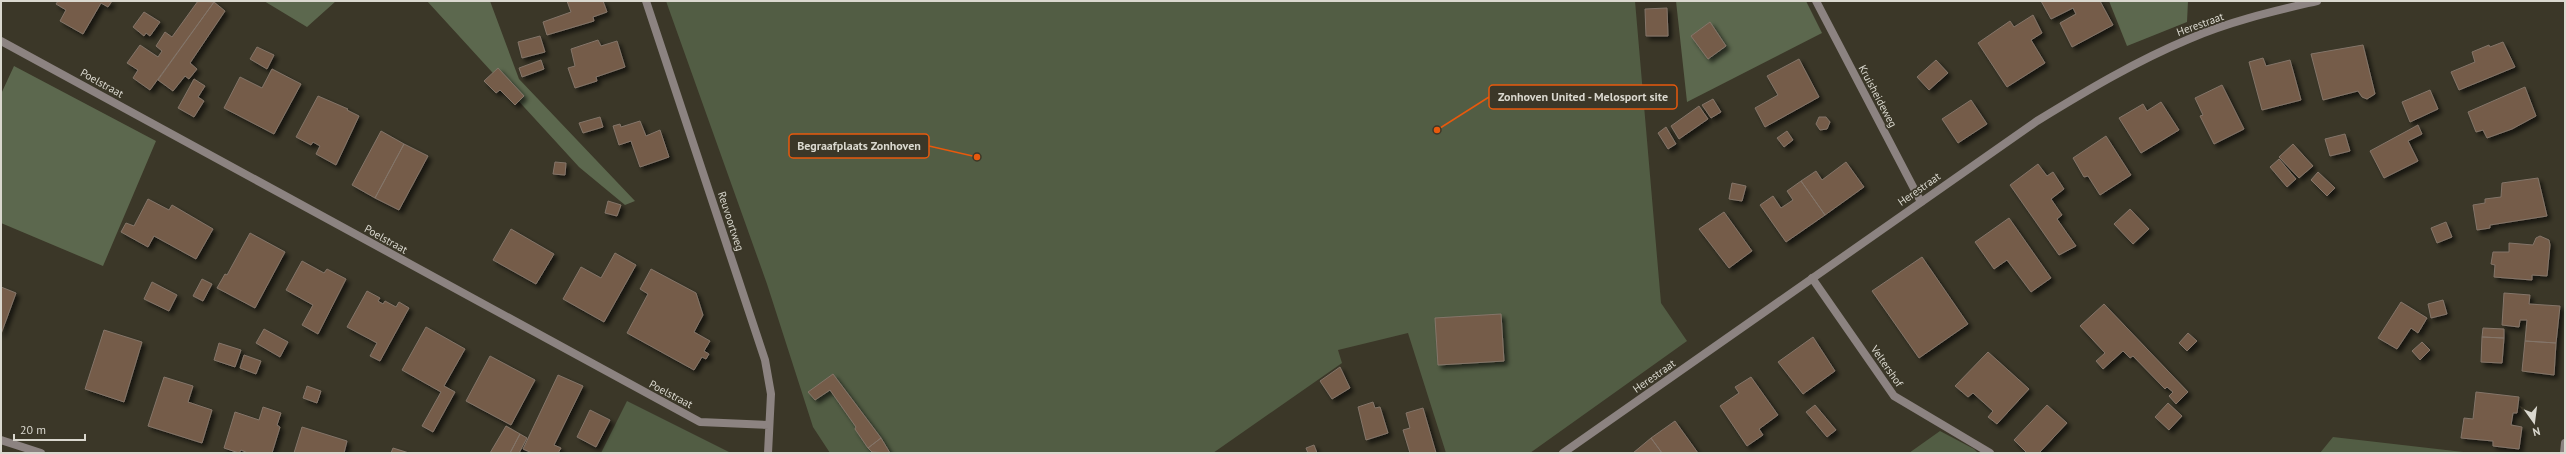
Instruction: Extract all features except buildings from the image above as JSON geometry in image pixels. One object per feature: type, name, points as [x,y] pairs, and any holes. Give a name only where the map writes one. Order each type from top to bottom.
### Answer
[{"type":"street","name":"Reuvoortweg","points":[[646,1],[765,360],[771,394],[768,453]]},
{"type":"street","name":"Kruisheideweg","points":[[1816,1],[1920,202]]},
{"type":"street","name":"Herestraat","points":[[1563,453],[2037,121],[2116,74],[2190,38],[2267,13],[2317,1]]},
{"type":"street","name":"Poelstraat","points":[[1,41],[700,422],[769,426]]},
{"type":"street","name":"Veltershof","points":[[1812,278],[1894,396],[1990,453]]},
{"type":"street","points":[[1,440],[41,453]]},
{"type":"street","points":[[2564,453],[2565,443]]},
{"type":"green space","points":[[264,1],[336,1],[307,27]]},
{"type":"green space","points":[[427,1],[490,1],[519,79],[635,201],[625,205],[579,167]]},
{"type":"green space","points":[[666,1],[1635,1],[1661,303],[1687,341],[1530,453],[1446,453],[1408,333],[1338,350],[1342,363],[1213,453],[830,453],[813,427],[767,284]]},
{"type":"green space","points":[[1676,1],[1806,1],[1822,33],[1687,102]]},
{"type":"green space","points":[[2109,1],[2188,1],[2187,22],[2127,46]]},
{"type":"green space","points":[[14,66],[156,141],[103,266],[1,223],[1,94]]},
{"type":"green space","points":[[627,401],[731,453],[601,453]]},
{"type":"green space","points":[[1940,431],[1974,449],[1978,453],[1909,453]]},
{"type":"green space","points":[[2333,437],[2472,453],[2320,453]]},
{"type":"place","name":"Zonhoven United - Melosport site","points":[[1437,130]]},
{"type":"place","name":"Begraafplaats Zonhoven","points":[[977,157]]}]
